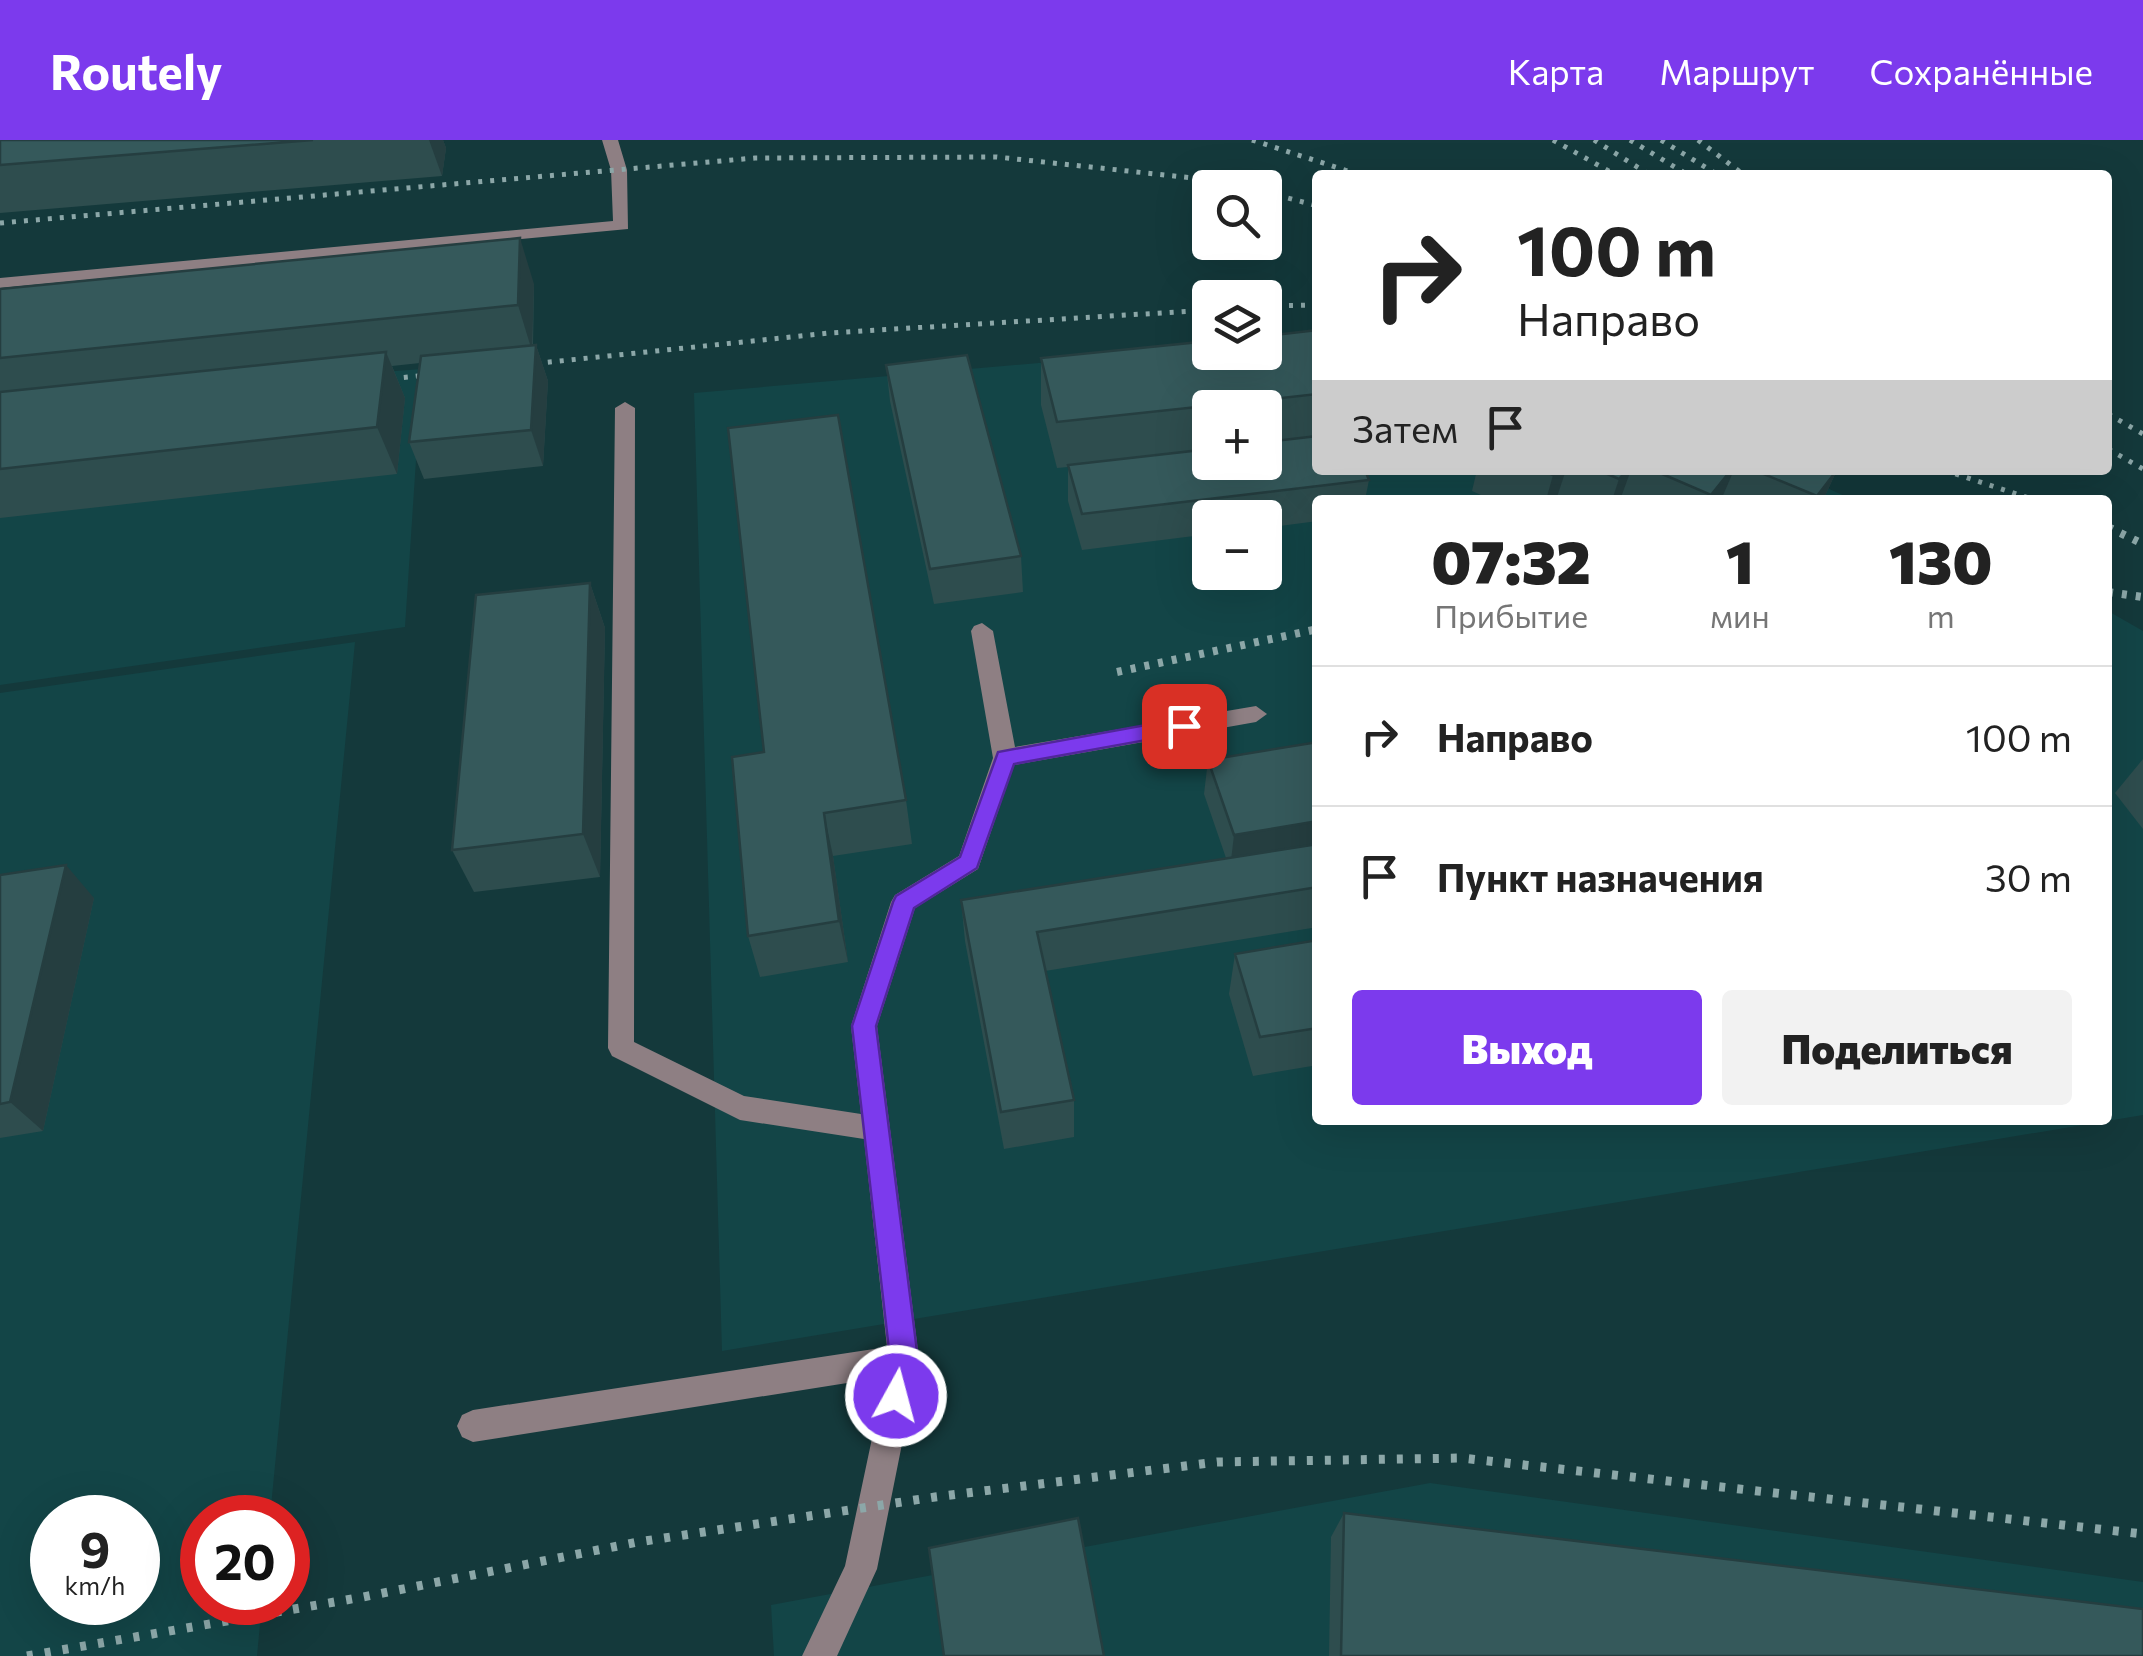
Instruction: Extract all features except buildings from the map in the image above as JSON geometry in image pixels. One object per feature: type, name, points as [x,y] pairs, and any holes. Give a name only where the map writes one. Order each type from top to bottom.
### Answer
[{"type":"street","points":[[0,282],[622,225],[620,170],[610,140]]},
{"type":"street","points":[[625,408],[621,1048],[740,1108],[878,1128]]},
{"type":"street","points":[[819,1656],[861,1569],[904,1359],[864,1026],[904,902],[969,862],[1005,758],[982,631]]},
{"type":"street","points":[[1005,758],[1256,714]]},
{"type":"street","points":[[473,1426],[904,1359]]},
{"type":"shaded area","points":[[1312,340],[1312,475],[1797,475],[1843,495],[1312,495],[1312,1125],[2083,1125],[722,1351],[694,393],[1192,350],[1192,370],[1282,370],[1282,348]]},
{"type":"shaded area","points":[[422,369],[405,627],[0,685],[0,401]]},
{"type":"shaded area","points":[[2112,613],[2143,631],[2143,1115],[2112,1120]]},
{"type":"shaded area","points":[[355,642],[272,1495],[180,1495],[180,1625],[260,1625],[257,1656],[0,1656],[0,693]]},
{"type":"shaded area","points":[[1430,1483],[2143,1582],[2143,1656],[774,1656],[771,1605]]},
{"type":"railway","points":[[1252,140],[1345,170]]},
{"type":"railway","points":[[1553,140],[1607,170]]},
{"type":"railway","points":[[1594,140],[1642,170]]},
{"type":"railway","points":[[1630,140],[1680,170]]},
{"type":"railway","points":[[1661,140],[1710,170]]},
{"type":"railway","points":[[1698,140],[1737,170]]},
{"type":"railway","points":[[0,223],[755,158],[997,157],[1192,178]]},
{"type":"railway","points":[[1282,196],[1312,204]]},
{"type":"railway","points":[[1282,306],[1312,305]]},
{"type":"railway","points":[[512,366],[829,333],[1192,311]]},
{"type":"railway","points":[[368,381],[448,373]]},
{"type":"railway","points":[[2112,416],[2143,434]]},
{"type":"railway","points":[[2112,451],[2143,469]]},
{"type":"railway","points":[[1959,475],[2020,495]]},
{"type":"railway","points":[[2112,529],[2143,544]]},
{"type":"railway","points":[[2112,593],[2143,597]]},
{"type":"railway","points":[[1117,672],[1312,630]]},
{"type":"railway","points":[[27,1656],[363,1597],[638,1542],[935,1497],[1217,1462],[1462,1458],[2143,1534]]},
{"type":"route","points":[[896,1396],[904,1359],[864,1026],[904,902],[969,862],[1005,758],[1184,726]]}]
